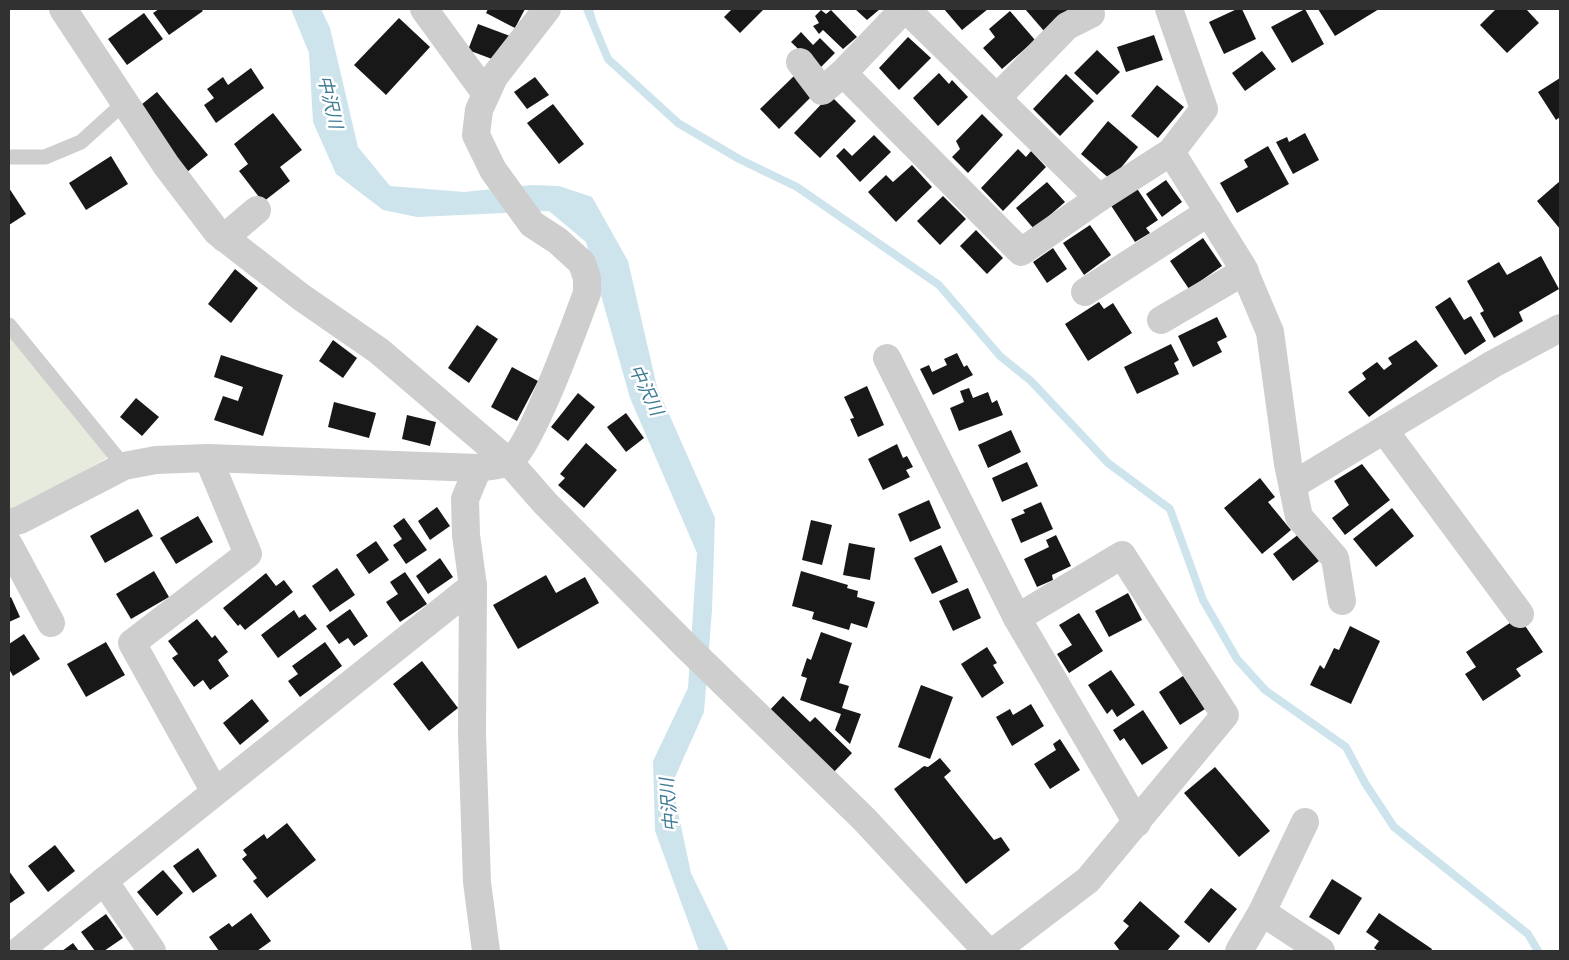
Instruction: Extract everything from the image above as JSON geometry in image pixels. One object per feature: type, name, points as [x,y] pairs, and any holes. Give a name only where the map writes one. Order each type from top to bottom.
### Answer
[{"type":"street","points":[[424,9],[486,94]]},
{"type":"street","points":[[13,516],[124,466],[156,460],[208,458],[478,468],[508,462],[519,450],[536,420],[587,293],[582,263],[558,241],[532,224],[499,180],[476,135],[479,110],[494,77],[547,9]]},
{"type":"street","points":[[800,62],[822,91],[843,73],[905,9],[1099,198]]},
{"type":"street","points":[[843,73],[1021,252],[1099,198],[1171,152],[1204,109],[1169,9]]},
{"type":"street","points":[[71,12],[124,103],[166,165],[217,232],[300,297],[379,352],[508,462],[545,503],[685,645],[864,819],[986,951]]},
{"type":"street","points":[[997,98],[1067,26],[1090,14]]},
{"type":"street","points":[[1171,152],[1245,272],[1270,332],[1288,464],[1299,517],[1335,558],[1342,601]]},
{"type":"street","points":[[224,238],[257,210]]},
{"type":"street","points":[[1084,292],[1209,212]]},
{"type":"street","points":[[1162,320],[1245,272]]},
{"type":"street","points":[[1293,485],[1492,364],[1560,328]]},
{"type":"street","points":[[887,358],[1017,618],[1137,823]]},
{"type":"street","points":[[1384,430],[1520,614]]},
{"type":"street","points":[[208,458],[248,554],[132,643],[215,792]]},
{"type":"street","points":[[478,468],[465,499],[466,535],[473,586],[472,734],[477,862],[486,951]]},
{"type":"street","points":[[9,545],[51,623]]},
{"type":"street","points":[[995,951],[1088,880],[1225,715],[1122,555],[1017,618]]},
{"type":"street","points":[[19,951],[473,586]]},
{"type":"street","points":[[1240,951],[1262,912],[1305,822]]},
{"type":"street","points":[[104,881],[152,951]]},
{"type":"street","points":[[1262,912],[1321,951]]},
{"type":"lane","points":[[9,157],[45,157],[81,142],[124,103]]},
{"type":"lane","points":[[9,325],[124,466]]},
{"type":"shaded area","points":[[9,331],[114,454],[25,504],[9,509]]},
{"type":"water","name":"中沢川","points":[[291,9],[321,9],[330,28],[358,147],[390,186],[464,192],[532,185],[559,186],[592,197],[628,261],[657,387],[715,518],[712,610],[704,712],[672,784],[691,873],[729,951],[699,951],[655,831],[653,761],[688,688],[697,553],[630,398],[586,242],[549,211],[417,217],[383,210],[336,174],[313,122],[309,53]]},
{"type":"water","points":[[587,9],[593,9],[602,42]]},
{"type":"building","points":[[159,9],[201,9],[203,11],[169,35],[153,13]]},
{"type":"building","points":[[488,9],[525,9],[515,28],[486,13]]},
{"type":"building","points":[[732,9],[764,9],[740,33],[724,17]]},
{"type":"building","points":[[855,9],[880,9],[867,20]]},
{"type":"building","points":[[944,9],[988,9],[962,30]]},
{"type":"building","points":[[1025,9],[1069,9],[1044,31]]},
{"type":"building","points":[[1237,9],[1242,9],[1256,39],[1224,54],[1209,22]]},
{"type":"building","points":[[1305,9],[1324,44],[1292,63],[1271,27]]},
{"type":"building","points":[[1318,9],[1379,9],[1335,36]]},
{"type":"building","points":[[1496,9],[1526,9],[1539,23],[1507,53],[1480,25]]},
{"type":"building","points":[[821,10],[826,14],[831,10],[857,37],[843,49],[823,30],[819,34],[813,26],[819,23],[815,16]]},
{"type":"building","points":[[1010,11],[1035,40],[1002,69],[983,48],[995,37],[989,29]]},
{"type":"building","points":[[144,13],[163,39],[127,65],[108,39]]},
{"type":"building","points":[[399,18],[430,47],[386,95],[354,65]]},
{"type":"building","points":[[478,24],[510,36],[500,62],[468,50]]},
{"type":"building","points":[[801,32],[813,45],[820,38],[835,53],[819,69],[791,42]]},
{"type":"building","points":[[1154,35],[1163,60],[1126,72],[1117,47]]},
{"type":"building","points":[[908,37],[931,58],[899,90],[879,68]]},
{"type":"building","points":[[1097,50],[1120,72],[1097,95],[1074,73]]},
{"type":"building","points":[[1262,51],[1276,69],[1245,91],[1232,73]]},
{"type":"building","points":[[251,68],[264,88],[216,123],[204,105],[214,98],[207,89],[223,77],[228,85]]},
{"type":"building","points":[[939,73],[949,84],[952,80],[968,97],[938,126],[913,98]]},
{"type":"building","points":[[1066,74],[1094,101],[1060,136],[1033,109]]},
{"type":"building","points":[[795,75],[814,94],[779,129],[760,109]]},
{"type":"building","points":[[535,77],[549,95],[527,109],[514,92]]},
{"type":"building","points":[[1560,78],[1560,117],[1556,120],[1538,92]]},
{"type":"building","points":[[1157,85],[1184,107],[1158,138],[1131,116]]},
{"type":"building","points":[[157,92],[208,155],[187,172],[136,109]]},
{"type":"building","points":[[830,95],[856,121],[820,158],[794,133]]},
{"type":"building","points":[[553,104],[584,144],[559,164],[527,123]]},
{"type":"building","points":[[273,113],[302,150],[280,167],[290,181],[263,202],[239,171],[248,164],[234,144]]},
{"type":"building","points":[[982,114],[1003,135],[968,173],[952,157],[960,149],[956,141]]},
{"type":"building","points":[[1108,121],[1138,147],[1111,180],[1081,154]]},
{"type":"building","points":[[1305,133],[1319,160],[1293,174],[1276,142],[1287,137],[1289,142]]},
{"type":"building","points":[[874,135],[891,152],[860,182],[836,156],[844,148],[852,156]]},
{"type":"building","points":[[1268,146],[1289,184],[1237,213],[1220,183],[1248,167],[1244,160]]},
{"type":"building","points":[[1018,149],[1026,157],[1031,151],[1046,167],[1003,211],[981,188]]},
{"type":"building","points":[[111,156],[128,184],[86,210],[69,183]]},
{"type":"building","points":[[912,165],[932,187],[896,222],[868,192],[886,175],[893,182]]},
{"type":"building","points":[[1166,180],[1182,202],[1162,217],[1146,194]]},
{"type":"building","points":[[1560,181],[1560,229],[1537,201]]},
{"type":"building","points":[[1047,182],[1065,202],[1034,229],[1016,208]]},
{"type":"building","points":[[1136,187],[1158,220],[1146,228],[1150,233],[1135,242],[1110,204]]},
{"type":"building","points":[[9,188],[26,214],[9,225]]},
{"type":"building","points":[[943,196],[966,219],[940,245],[917,221]]},
{"type":"building","points":[[1090,225],[1111,255],[1084,275],[1063,243]]},
{"type":"building","points":[[976,230],[1003,258],[987,274],[960,246]]},
{"type":"building","points":[[1203,238],[1222,266],[1189,289],[1170,261]]},
{"type":"building","points":[[1053,248],[1067,269],[1047,283],[1033,262]]},
{"type":"building","points":[[1541,256],[1559,289],[1519,312],[1523,321],[1494,338],[1480,313],[1484,311],[1467,281],[1499,262],[1507,275]]},
{"type":"building","points":[[235,269],[258,288],[231,323],[208,304]]},
{"type":"building","points":[[1450,297],[1464,320],[1471,316],[1486,341],[1465,355],[1435,307]]},
{"type":"building","points":[[1099,302],[1104,309],[1113,303],[1132,333],[1088,361],[1065,324]]},
{"type":"building","points":[[1217,317],[1227,337],[1217,342],[1222,352],[1193,367],[1178,336]]},
{"type":"building","points":[[477,325],[498,339],[469,383],[448,368]]},
{"type":"building","points":[[333,340],[357,358],[343,378],[319,361]]},
{"type":"building","points":[[1416,340],[1438,366],[1369,417],[1348,392],[1366,379],[1362,373],[1377,362],[1384,370],[1392,364],[1388,358]]},
{"type":"building","points":[[1171,344],[1179,360],[1174,363],[1179,374],[1137,394],[1124,367]]},
{"type":"building","points":[[957,353],[964,367],[967,365],[973,375],[933,395],[920,369],[929,365],[932,372],[947,365],[944,359]]},
{"type":"building","points":[[221,355],[283,375],[263,436],[214,420],[223,396],[238,401],[243,387],[214,377]]},
{"type":"building","points":[[512,367],[538,381],[517,421],[491,407]]},
{"type":"building","points":[[867,386],[884,425],[858,437],[850,419],[854,418],[844,397]]},
{"type":"building","points":[[969,388],[973,398],[988,392],[992,403],[997,400],[1003,415],[959,431],[950,408],[964,402],[960,391]]},
{"type":"building","points":[[578,393],[595,407],[568,441],[551,427]]},
{"type":"building","points":[[136,398],[159,417],[142,436],[120,417]]},
{"type":"building","points":[[334,402],[376,413],[369,438],[328,427]]},
{"type":"building","points":[[626,413],[644,438],[626,452],[607,427]]},
{"type":"building","points":[[407,415],[436,422],[430,446],[402,439]]},
{"type":"building","points":[[1011,430],[1021,452],[988,468],[978,445]]},
{"type":"building","points":[[586,443],[617,470],[584,508],[558,485],[565,478],[560,474]]},
{"type":"building","points":[[897,444],[903,458],[907,456],[913,467],[906,470],[910,477],[883,490],[868,459]]},
{"type":"building","points":[[1027,462],[1038,486],[1002,502],[992,478]]},
{"type":"building","points":[[1362,464],[1390,500],[1345,535],[1332,518],[1349,505],[1334,481]]},
{"type":"building","points":[[1260,478],[1275,497],[1268,502],[1291,530],[1262,554],[1224,508]]},
{"type":"building","points":[[929,500],[941,528],[910,542],[898,514]]},
{"type":"building","points":[[1041,502],[1053,529],[1021,543],[1011,519],[1025,513],[1023,510]]},
{"type":"building","points":[[437,507],[450,526],[430,540],[418,521]]},
{"type":"building","points":[[1392,508],[1414,536],[1376,567],[1353,539]]},
{"type":"building","points":[[138,509],[153,536],[105,563],[90,536]]},
{"type":"building","points":[[198,516],[213,542],[176,564],[160,538]]},
{"type":"building","points":[[404,518],[427,550],[406,564],[393,545],[402,539],[393,526]]},
{"type":"building","points":[[811,520],[832,525],[822,565],[802,560]]},
{"type":"building","points":[[1299,534],[1319,561],[1293,581],[1273,554]]},
{"type":"building","points":[[1056,535],[1071,566],[1052,575],[1053,580],[1037,587],[1024,559],[1049,547],[1046,540]]},
{"type":"building","points":[[376,541],[389,560],[369,574],[356,555]]},
{"type":"building","points":[[849,543],[875,548],[870,580],[843,575]]},
{"type":"building","points":[[941,545],[958,582],[932,594],[914,558]]},
{"type":"building","points":[[440,558],[453,577],[428,594],[416,576]]},
{"type":"building","points":[[337,568],[355,595],[330,612],[312,586]]},
{"type":"building","points":[[154,571],[169,597],[131,619],[116,594]]},
{"type":"building","points":[[801,571],[848,585],[847,588],[858,591],[857,597],[875,602],[867,628],[851,623],[849,630],[812,619],[814,612],[792,606]]},
{"type":"building","points":[[405,572],[427,604],[400,622],[386,602],[398,594],[390,582]]},
{"type":"building","points":[[266,573],[276,586],[284,580],[293,592],[245,630],[240,624],[238,626],[223,608]]},
{"type":"building","points":[[546,575],[556,593],[585,577],[599,603],[518,649],[493,605]]},
{"type":"building","points":[[968,588],[981,618],[953,631],[939,601]]},
{"type":"building","points":[[1128,593],[1142,620],[1109,637],[1095,611]]},
{"type":"building","points":[[11,597],[20,617],[9,622],[9,598]]},
{"type":"building","points":[[350,609],[368,636],[354,646],[348,638],[339,644],[326,626]]},
{"type":"building","points":[[294,610],[299,618],[305,614],[317,629],[278,658],[261,635]]},
{"type":"building","points":[[1079,613],[1103,651],[1069,673],[1057,654],[1072,645],[1059,625]]},
{"type":"building","points":[[1519,617],[1543,652],[1516,669],[1521,676],[1483,701],[1465,674],[1476,667],[1466,652]]},
{"type":"building","points":[[197,619],[212,638],[215,635],[228,652],[218,660],[229,676],[210,690],[203,680],[194,687],[172,658],[178,654],[168,641]]},
{"type":"building","points":[[1350,626],[1380,641],[1351,704],[1310,685],[1320,665],[1324,669],[1334,648],[1339,650]]},
{"type":"building","points":[[821,632],[852,643],[839,683],[849,686],[842,708],[861,714],[850,744],[835,730],[841,714],[800,700],[807,678],[801,676],[807,658],[811,660]]},
{"type":"building","points":[[24,634],[40,659],[13,676],[9,669],[9,644]]},
{"type":"building","points":[[106,642],[125,675],[86,697],[67,664]]},
{"type":"building","points":[[325,642],[342,666],[300,697],[288,681],[298,674],[292,666]]},
{"type":"building","points":[[987,647],[997,663],[993,665],[1004,683],[982,698],[961,664]]},
{"type":"building","points":[[422,661],[458,708],[429,731],[393,684]]},
{"type":"building","points":[[1111,670],[1135,705],[1117,717],[1112,709],[1107,714],[1088,685]]},
{"type":"building","points":[[1183,676],[1205,709],[1180,725],[1159,692]]},
{"type":"building","points":[[921,685],[953,697],[930,759],[898,747]]},
{"type":"building","points":[[783,696],[810,722],[815,717],[852,753],[833,773],[769,711]]},
{"type":"building","points":[[252,699],[269,721],[240,745],[223,723]]},
{"type":"building","points":[[1031,704],[1044,726],[1012,746],[996,717],[1010,709],[1013,715]]},
{"type":"building","points":[[1143,710],[1168,748],[1142,765],[1124,738],[1120,741],[1113,730]]},
{"type":"building","points":[[1060,739],[1080,770],[1050,789],[1034,764],[1056,750],[1053,744]]},
{"type":"building","points":[[940,758],[951,771],[944,777],[994,840],[1001,837],[1010,850],[966,884],[894,789],[924,766],[928,767]]},
{"type":"building","points":[[1215,767],[1270,831],[1239,857],[1184,793]]},
{"type":"building","points":[[287,823],[316,860],[267,898],[253,881],[257,878],[242,859],[247,855],[243,850],[264,834],[267,839]]},
{"type":"building","points":[[55,845],[75,871],[48,892],[28,866]]},
{"type":"building","points":[[198,848],[217,876],[193,893],[173,866]]},
{"type":"building","points":[[163,870],[183,893],[157,916],[137,892]]},
{"type":"building","points":[[9,871],[25,893],[9,904]]},
{"type":"building","points":[[1332,879],[1362,898],[1339,935],[1309,917]]},
{"type":"building","points":[[1211,888],[1237,909],[1209,943],[1184,922]]},
{"type":"building","points":[[1140,901],[1180,936],[1167,951],[1120,951],[1114,943],[1129,926],[1123,921]]},
{"type":"building","points":[[251,913],[271,941],[257,951],[219,951],[209,937],[229,923],[232,927]]},
{"type":"building","points":[[1379,913],[1432,949],[1431,951],[1378,951],[1374,948],[1379,941],[1366,932]]},
{"type":"building","points":[[106,914],[123,938],[104,951],[95,951],[81,932]]},
{"type":"building","points":[[73,943],[79,951],[62,951]]},
{"type":"waterway","points":[[587,9],[608,59],[678,123],[739,159],[797,187],[939,285],[1000,356],[1031,381],[1108,463],[1170,509],[1203,600],[1237,659],[1265,690],[1346,747],[1365,783],[1394,827],[1528,934],[1538,951]]}]
